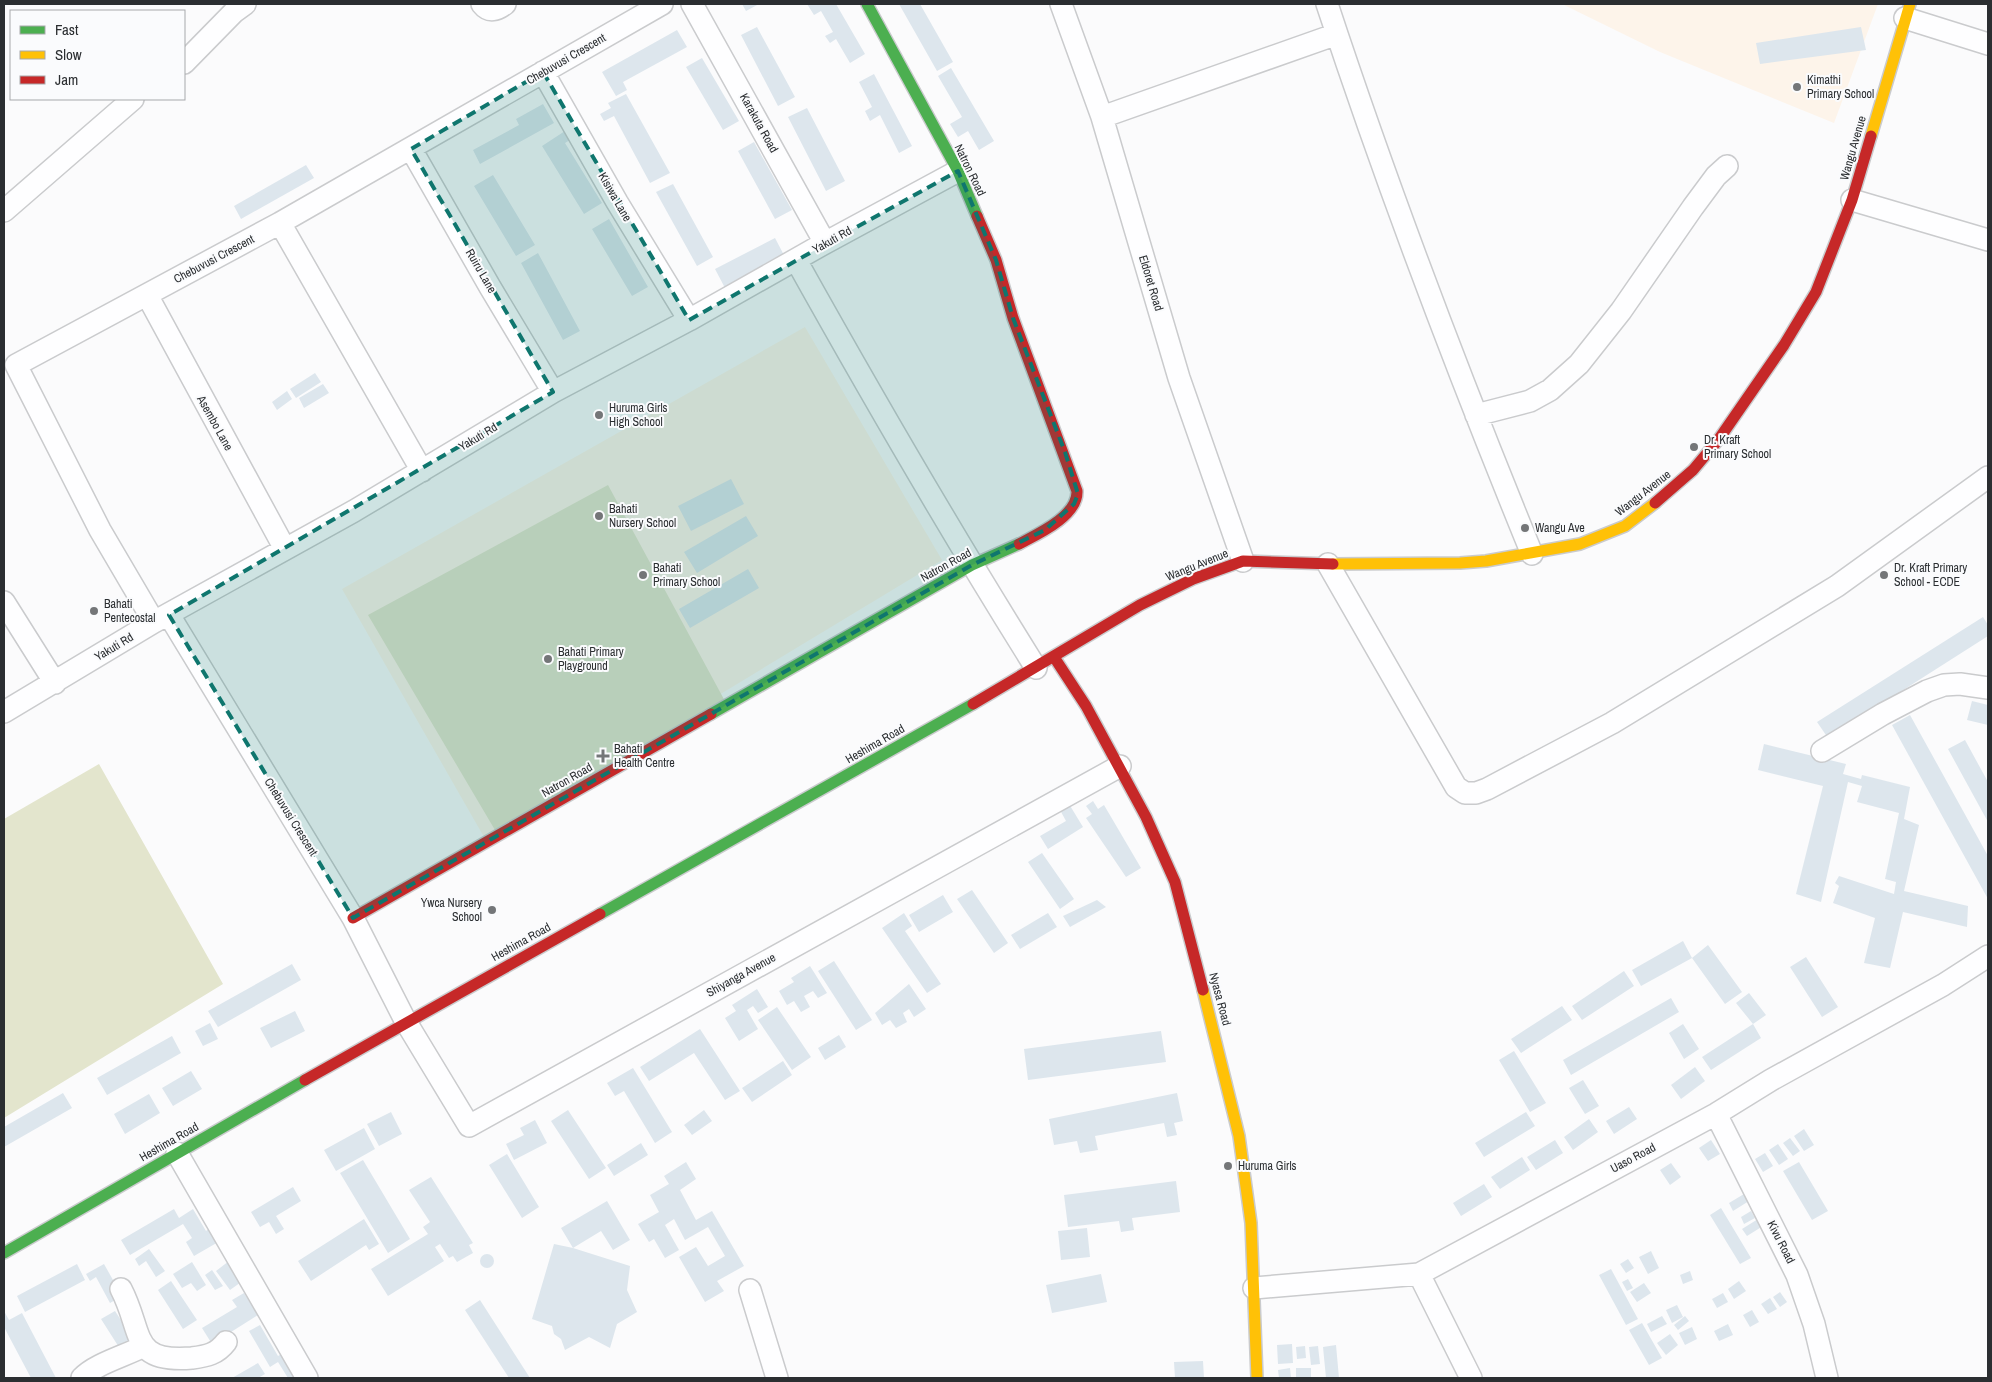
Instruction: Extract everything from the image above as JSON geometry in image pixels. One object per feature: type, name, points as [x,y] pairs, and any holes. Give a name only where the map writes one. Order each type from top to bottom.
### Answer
[{"type":"street","points":[[185,62],[234,12],[245,4]]},
{"type":"street","points":[[482,4],[485,8],[492,11],[499,9],[505,4]]},
{"type":"street","name":"Chebuvusi Crescent","points":[[406,1022],[353,918],[161,619],[100,530],[10,368],[280,223],[662,4]]},
{"type":"street","name":"Karakuta Road","points":[[692,4],[825,243]]},
{"type":"street","name":"Natron Road","points":[[353,918],[972,566],[1045,530],[1064,516],[1074,504],[1078,494],[1065,452],[1013,318],[996,260],[958,171],[867,4]]},
{"type":"street","name":"Eldoret Road","points":[[1061,4],[1102,117],[1179,378],[1242,561]]},
{"type":"street","points":[[1327,4],[1372,136],[1476,415],[1532,554]]},
{"type":"street","points":[[1908,11],[1988,44]]},
{"type":"street","name":"Wangu Avenue","points":[[1045,662],[1140,606],[1193,579],[1242,561],[1328,564],[1486,562],[1580,544],[1625,526],[1662,498],[1693,470],[1719,439],[1784,345],[1816,292],[1852,200],[1908,11]]},
{"type":"street","points":[[1102,117],[1337,34]]},
{"type":"street","name":"Kisiwa Lane","points":[[543,72],[617,202],[690,320]]},
{"type":"street","points":[[4,212],[132,100]]},
{"type":"street","name":"Ruiru Lane","points":[[411,149],[553,392]]},
{"type":"street","points":[[1476,415],[1530,401],[1550,390],[1579,364],[1621,311],[1716,176],[1727,166]]},
{"type":"street","name":"Yakuti Rd","points":[[4,712],[161,619],[422,471],[553,392],[690,320],[825,243],[958,171]]},
{"type":"street","points":[[1852,200],[1988,240]]},
{"type":"street","points":[[280,223],[422,471]]},
{"type":"street","points":[[796,260],[883,415],[972,566],[1045,662]]},
{"type":"street","name":"Asembo Lane","points":[[147,295],[285,549]]},
{"type":"street","points":[[1328,564],[1456,787],[1465,793],[1476,793],[1525,771],[1612,724],[1837,586],[1988,477]]},
{"type":"street","points":[[4,602],[55,683]]},
{"type":"street","name":"Nyasa Road","points":[[1045,662],[1086,706],[1146,817],[1175,882],[1214,1027],[1239,1136],[1252,1223],[1257,1378]]},
{"type":"street","name":"Heshima Road","points":[[4,1253],[406,1022],[818,793],[1045,662]]},
{"type":"street","points":[[1822,751],[1883,714],[1936,688],[1944,685],[1960,684],[1988,688]]},
{"type":"street","name":"Shiyanga Avenue","points":[[406,1022],[469,1126],[1120,766]]},
{"type":"street","name":"Uaso Road","points":[[1254,1288],[1419,1274],[1716,1114],[1771,1080],[1943,985],[1988,956]]},
{"type":"street","name":"Kivu Road","points":[[1716,1114],[1797,1275],[1814,1324],[1827,1378]]},
{"type":"street","points":[[177,1153],[307,1378]]},
{"type":"street","points":[[1419,1274],[1471,1378]]},
{"type":"street","points":[[121,1289],[129,1304],[144,1346],[159,1357],[173,1359],[214,1354],[226,1342]]},
{"type":"street","points":[[750,1290],[777,1378]]},
{"type":"street","points":[[82,1378],[97,1366],[144,1346]]},
{"type":"highlighted area","points":[[543,72],[689,320],[958,171],[996,260],[1013,318],[1065,452],[1078,494],[1074,504],[1045,530],[972,565],[353,918],[169,615],[553,392],[411,149]]},
{"type":"shaded area","name":"Kimathi Primary School","points":[[1562,4],[1878,4],[1834,123],[1660,52]]},
{"type":"shaded area","name":"Bahati Primary School","points":[[805,327],[942,560],[484,837],[342,589]]},
{"type":"green space","name":"Bahati Primary Playground","points":[[608,485],[726,703],[495,830],[368,615]]},
{"type":"green space","points":[[99,764],[223,984],[4,1118],[4,819]]},
{"type":"building","points":[[742,4],[759,4],[746,11]]},
{"type":"building","points":[[807,4],[836,4],[865,54],[850,63],[836,39],[830,43],[825,36],[833,32],[821,11],[814,15]]},
{"type":"building","points":[[899,4],[920,4],[953,62],[937,71]]},
{"type":"building","points":[[757,27],[795,97],[778,106],[741,35]]},
{"type":"building","points":[[1861,27],[1866,50],[1760,64],[1756,43]]},
{"type":"building","points":[[677,30],[687,47],[623,82],[627,90],[616,96],[602,72]]},
{"type":"building","points":[[702,58],[739,121],[723,130],[686,67]]},
{"type":"building","points":[[951,68],[994,141],[979,150],[968,131],[958,137],[950,124],[962,117],[938,76]]},
{"type":"building","points":[[874,74],[912,146],[899,153],[880,115],[870,121],[865,111],[872,107],[859,82]]},
{"type":"building","points":[[626,94],[670,173],[650,183],[614,116],[604,121],[600,114],[611,108],[608,103]]},
{"type":"building","points":[[543,104],[554,123],[480,164],[473,150],[519,125],[516,119]]},
{"type":"building","points":[[807,108],[845,181],[826,191],[788,117]]},
{"type":"building","points":[[565,131],[570,140],[565,143],[602,203],[584,214],[542,146]]},
{"type":"building","points":[[754,142],[792,210],[775,219],[738,151]]},
{"type":"building","points":[[306,165],[314,178],[241,219],[234,206]]},
{"type":"building","points":[[493,175],[535,245],[516,256],[474,186]]},
{"type":"building","points":[[673,184],[713,257],[697,266],[656,192]]},
{"type":"building","points":[[609,219],[648,287],[632,296],[592,229]]},
{"type":"building","points":[[775,238],[785,257],[725,288],[715,269]]},
{"type":"building","points":[[538,253],[580,331],[563,340],[521,263]]},
{"type":"building","points":[[315,373],[321,382],[296,398],[290,389]]},
{"type":"building","points":[[323,384],[329,393],[304,408],[299,398]]},
{"type":"building","points":[[287,391],[292,399],[277,410],[272,402]]},
{"type":"building","points":[[731,479],[744,504],[691,531],[678,506]]},
{"type":"building","points":[[746,516],[758,536],[697,573],[684,552]]},
{"type":"building","points":[[748,569],[759,588],[690,628],[679,609]]},
{"type":"building","points":[[1983,617],[1988,625],[1988,636],[1828,738],[1817,722]]},
{"type":"building","points":[[1972,701],[1988,705],[1988,725],[1967,720]]},
{"type":"building","points":[[1910,715],[1988,856],[1988,899],[1892,725]]},
{"type":"building","points":[[1965,740],[1988,782],[1988,822],[1948,749]]},
{"type":"building","points":[[1764,744],[1846,764],[1843,774],[1861,779],[1862,775],[1910,787],[1904,819],[1919,825],[1904,891],[1968,906],[1967,927],[1903,912],[1890,968],[1864,963],[1875,918],[1833,903],[1839,886],[1835,883],[1839,876],[1894,894],[1896,882],[1885,879],[1899,813],[1857,802],[1862,786],[1848,782],[1821,902],[1796,894],[1823,786],[1758,770]]},
{"type":"building","points":[[1093,801],[1098,809],[1104,805],[1141,868],[1126,877],[1086,818],[1092,814],[1086,806]]},
{"type":"building","points":[[1069,804],[1083,827],[1048,849],[1040,836],[1066,821],[1060,810]]},
{"type":"building","points":[[1042,853],[1074,899],[1060,909],[1028,862]]},
{"type":"building","points":[[972,890],[1008,943],[994,953],[957,899]]},
{"type":"building","points":[[943,895],[953,912],[919,932],[909,915]]},
{"type":"building","points":[[1097,900],[1106,907],[1070,927],[1063,916]]},
{"type":"building","points":[[904,913],[912,926],[905,931],[941,984],[927,993],[882,928]]},
{"type":"building","points":[[1048,913],[1057,927],[1020,949],[1011,935]]},
{"type":"building","points":[[1683,941],[1692,958],[1641,986],[1632,970]]},
{"type":"building","points":[[1708,945],[1742,992],[1725,1004],[1692,958]]},
{"type":"building","points":[[1806,957],[1838,1007],[1822,1017],[1790,967]]},
{"type":"building","points":[[834,961],[872,1020],[856,1030],[818,971]]},
{"type":"building","points":[[292,964],[301,980],[218,1027],[208,1011]]},
{"type":"building","points":[[810,966],[827,993],[818,998],[813,991],[804,996],[810,1007],[801,1012],[794,1001],[787,1005],[779,991],[794,982],[791,978]]},
{"type":"building","points":[[1624,971],[1634,986],[1582,1020],[1572,1006]]},
{"type":"building","points":[[909,984],[926,1009],[914,1017],[909,1009],[903,1013],[907,1022],[896,1028],[890,1020],[882,1025],[875,1013]]},
{"type":"building","points":[[757,989],[768,1007],[758,1013],[753,1006],[747,1010],[758,1029],[739,1041],[725,1018],[736,1011],[732,1005]]},
{"type":"building","points":[[1749,993],[1766,1015],[1753,1024],[1736,1003]]},
{"type":"building","points":[[1671,998],[1679,1012],[1571,1075],[1563,1060]]},
{"type":"building","points":[[1562,1006],[1572,1020],[1521,1053],[1511,1039]]},
{"type":"building","points":[[777,1007],[811,1057],[792,1070],[758,1020]]},
{"type":"building","points":[[295,1011],[305,1031],[271,1048],[260,1028]]},
{"type":"building","points":[[210,1023],[218,1039],[203,1046],[195,1031]]},
{"type":"building","points":[[1683,1024],[1699,1049],[1684,1059],[1669,1033]]},
{"type":"building","points":[[1753,1024],[1761,1038],[1711,1070],[1702,1057]]},
{"type":"building","points":[[700,1029],[740,1091],[725,1100],[694,1053],[649,1081],[640,1067]]},
{"type":"building","points":[[1161,1031],[1166,1062],[1028,1080],[1024,1049]]},
{"type":"building","points":[[839,1035],[846,1047],[825,1060],[818,1048]]},
{"type":"building","points":[[172,1036],[181,1053],[107,1095],[97,1078]]},
{"type":"building","points":[[1514,1051],[1546,1103],[1530,1112],[1499,1060]]},
{"type":"building","points":[[783,1061],[792,1075],[752,1102],[742,1088]]},
{"type":"building","points":[[1695,1067],[1705,1081],[1681,1099],[1671,1085]]},
{"type":"building","points":[[633,1068],[672,1132],[655,1143],[624,1091],[615,1096],[607,1083]]},
{"type":"building","points":[[191,1071],[202,1089],[173,1106],[162,1088]]},
{"type":"building","points":[[1583,1080],[1599,1106],[1585,1114],[1569,1088]]},
{"type":"building","points":[[63,1093],[72,1108],[4,1147],[4,1127]]},
{"type":"building","points":[[1177,1093],[1183,1121],[1174,1123],[1177,1135],[1167,1137],[1164,1123],[1095,1136],[1098,1150],[1080,1153],[1077,1141],[1054,1145],[1049,1119]]},
{"type":"building","points":[[149,1094],[160,1113],[125,1134],[114,1114]]},
{"type":"building","points":[[1629,1107],[1637,1119],[1614,1134],[1606,1121]]},
{"type":"building","points":[[568,1110],[606,1168],[589,1179],[551,1121]]},
{"type":"building","points":[[704,1110],[712,1121],[692,1135],[684,1125]]},
{"type":"building","points":[[391,1112],[402,1134],[379,1146],[367,1124]]},
{"type":"building","points":[[1526,1112],[1535,1126],[1484,1157],[1475,1143]]},
{"type":"building","points":[[1589,1119],[1598,1132],[1573,1150],[1564,1137]]},
{"type":"building","points":[[535,1120],[547,1143],[514,1160],[506,1144],[524,1135],[520,1128]]},
{"type":"building","points":[[364,1128],[375,1149],[336,1171],[324,1150]]},
{"type":"building","points":[[1804,1129],[1814,1145],[1804,1151],[1794,1136]]},
{"type":"building","points":[[1790,1138],[1800,1151],[1793,1156],[1783,1143]]},
{"type":"building","points":[[1555,1140],[1563,1153],[1536,1170],[1527,1157]]},
{"type":"building","points":[[1711,1140],[1720,1154],[1708,1161],[1699,1148]]},
{"type":"building","points":[[641,1143],[648,1155],[614,1176],[607,1165]]},
{"type":"building","points":[[1778,1144],[1788,1159],[1779,1165],[1769,1150]]},
{"type":"building","points":[[1765,1153],[1773,1166],[1763,1172],[1755,1159]]},
{"type":"building","points":[[507,1154],[539,1207],[522,1218],[489,1165]]},
{"type":"building","points":[[1522,1157],[1530,1170],[1500,1189],[1491,1177]]},
{"type":"building","points":[[363,1160],[410,1239],[388,1253],[340,1173]]},
{"type":"building","points":[[686,1162],[696,1179],[680,1190],[696,1220],[712,1211],[744,1266],[717,1281],[724,1291],[705,1302],[679,1257],[696,1247],[708,1266],[725,1256],[708,1227],[685,1240],[674,1219],[665,1225],[679,1250],[665,1258],[654,1239],[649,1242],[638,1224],[659,1212],[650,1195],[669,1184],[664,1176]]},
{"type":"building","points":[[1799,1162],[1828,1211],[1812,1220],[1783,1171]]},
{"type":"building","points":[[1671,1163],[1681,1177],[1670,1185],[1660,1170]]},
{"type":"building","points":[[431,1177],[473,1243],[469,1245],[473,1253],[457,1262],[453,1256],[449,1258],[440,1244],[435,1247],[444,1261],[388,1296],[371,1269],[428,1234],[423,1227],[430,1222],[409,1190]]},
{"type":"building","points":[[1176,1181],[1180,1212],[1132,1218],[1134,1230],[1121,1232],[1119,1221],[1068,1227],[1064,1195]]},
{"type":"building","points":[[1484,1184],[1492,1197],[1461,1216],[1453,1203]]},
{"type":"building","points":[[293,1187],[301,1201],[276,1216],[284,1229],[276,1234],[269,1222],[260,1227],[251,1212]]},
{"type":"building","points":[[1744,1194],[1749,1201],[1733,1211],[1729,1203]]},
{"type":"building","points":[[607,1201],[630,1240],[613,1250],[601,1231],[573,1248],[561,1228]]},
{"type":"building","points":[[1721,1208],[1751,1258],[1740,1264],[1710,1215]]},
{"type":"building","points":[[174,1209],[179,1218],[193,1209],[206,1231],[211,1227],[220,1241],[194,1256],[186,1242],[192,1238],[183,1224],[130,1255],[121,1240]]},
{"type":"building","points":[[1751,1211],[1755,1218],[1744,1224],[1741,1217]]},
{"type":"building","points":[[364,1219],[379,1244],[369,1250],[366,1245],[311,1281],[298,1261]]},
{"type":"building","points":[[1758,1219],[1763,1226],[1747,1236],[1742,1229]]},
{"type":"building","points":[[1087,1228],[1090,1257],[1061,1260],[1058,1231]]},
{"type":"building","points":[[554,1244],[630,1266],[627,1290],[637,1312],[617,1324],[610,1348],[589,1337],[565,1350],[561,1339],[554,1334],[552,1326],[532,1319]]},
{"type":"building","points":[[149,1249],[165,1271],[156,1277],[146,1261],[139,1266],[135,1259]]},
{"type":"building","points":[[1651,1251],[1659,1268],[1648,1274],[1639,1257]]},
{"type":"building","points":[[484,1254],[490,1254],[494,1261],[490,1268],[484,1268],[480,1264],[480,1258]]},
{"type":"building","points":[[1628,1259],[1634,1268],[1626,1273],[1620,1264]]},
{"type":"building","points":[[229,1261],[244,1280],[230,1290],[216,1271]]},
{"type":"building","points":[[192,1262],[206,1285],[197,1291],[191,1283],[182,1288],[173,1274]]},
{"type":"building","points":[[77,1264],[85,1280],[25,1312],[17,1296]]},
{"type":"building","points":[[104,1264],[122,1296],[110,1303],[96,1277],[90,1281],[86,1274]]},
{"type":"building","points":[[1611,1269],[1638,1319],[1626,1325],[1599,1275]]},
{"type":"building","points":[[212,1270],[223,1286],[215,1290],[205,1275]]},
{"type":"building","points":[[1690,1271],[1693,1280],[1683,1284],[1680,1275]]},
{"type":"building","points":[[1101,1274],[1107,1302],[1052,1313],[1046,1285]]},
{"type":"building","points":[[1628,1279],[1633,1288],[1627,1291],[1622,1282]]},
{"type":"building","points":[[171,1281],[197,1320],[183,1329],[158,1290]]},
{"type":"building","points":[[1739,1281],[1746,1291],[1734,1299],[1728,1289]]},
{"type":"building","points":[[1644,1283],[1651,1293],[1637,1302],[1630,1292]]},
{"type":"building","points":[[1780,1292],[1787,1302],[1780,1307],[1773,1297]]},
{"type":"building","points":[[244,1293],[258,1315],[212,1344],[202,1328],[237,1307],[232,1300]]},
{"type":"building","points":[[1723,1293],[1728,1302],[1717,1308],[1712,1299]]},
{"type":"building","points":[[1770,1298],[1777,1309],[1768,1314],[1761,1304]]},
{"type":"building","points":[[480,1300],[530,1378],[509,1378],[465,1310]]},
{"type":"building","points":[[1677,1305],[1683,1317],[1672,1323],[1666,1310]]},
{"type":"building","points":[[1752,1310],[1759,1322],[1750,1327],[1743,1315]]},
{"type":"building","points":[[4,1311],[9,1320],[22,1313],[56,1378],[31,1378],[4,1327]]},
{"type":"building","points":[[115,1311],[136,1343],[122,1352],[101,1319]]},
{"type":"building","points":[[1662,1316],[1667,1324],[1651,1332],[1647,1324]]},
{"type":"building","points":[[1685,1316],[1689,1321],[1678,1330],[1674,1325]]},
{"type":"building","points":[[1642,1323],[1662,1358],[1649,1365],[1629,1330]]},
{"type":"building","points":[[1728,1324],[1733,1335],[1719,1341],[1714,1331]]},
{"type":"building","points":[[260,1325],[278,1356],[286,1351],[300,1374],[288,1378],[278,1362],[270,1367],[249,1331]]},
{"type":"building","points":[[1692,1327],[1697,1339],[1685,1345],[1679,1333]]},
{"type":"building","points":[[1670,1334],[1678,1345],[1666,1355],[1657,1343]]},
{"type":"building","points":[[1292,1344],[1293,1363],[1278,1364],[1277,1345]]},
{"type":"building","points":[[1336,1345],[1339,1378],[1326,1378],[1323,1347]]},
{"type":"building","points":[[1305,1346],[1306,1358],[1297,1359],[1296,1347]]},
{"type":"building","points":[[1318,1346],[1320,1364],[1311,1365],[1309,1347]]},
{"type":"building","points":[[1203,1361],[1204,1378],[1175,1378],[1174,1362]]},
{"type":"building","points":[[258,1363],[265,1374],[258,1378],[232,1378]]},
{"type":"building","points":[[1290,1368],[1291,1378],[1279,1378],[1278,1370]]},
{"type":"building","points":[[1296,1368],[1311,1368],[1311,1378],[1296,1378]]},
{"type":"traffic: fast","points":[[867,4],[958,171],[977,216]]},
{"type":"traffic: fast","points":[[711,714],[972,565],[1019,544]]},
{"type":"traffic: fast","points":[[600,914],[973,704]]},
{"type":"traffic: fast","points":[[4,1253],[305,1080]]},
{"type":"traffic: slow","points":[[1871,136],[1910,4]]},
{"type":"traffic: slow","points":[[1333,564],[1486,561],[1580,544],[1625,526],[1655,503]]},
{"type":"traffic: slow","points":[[1203,990],[1239,1136],[1251,1223],[1257,1378]]},
{"type":"traffic: jam","points":[[1655,503],[1693,470],[1719,439],[1784,345],[1816,292],[1852,200],[1871,136]]},
{"type":"traffic: jam","points":[[977,216],[996,260],[1013,318],[1077,491],[1076,500],[1064,516],[1056,523],[1019,544]]},
{"type":"traffic: jam","points":[[973,704],[1140,605],[1193,579],[1243,561],[1333,564]]},
{"type":"traffic: jam","points":[[1054,657],[1086,706],[1146,817],[1175,882],[1203,990]]},
{"type":"traffic: jam","points":[[353,918],[711,714]]},
{"type":"traffic: jam","points":[[305,1080],[600,914]]},
{"type":"place","name":"Kimathi Primary School","points":[[1797,87]]},
{"type":"place","name":"Huruma Girls High School","points":[[599,415]]},
{"type":"place","name":"Dr. Kraft Primary School","points":[[1694,447]]},
{"type":"place","name":"Bahati Nursery School","points":[[599,516]]},
{"type":"place","name":"Wangu Ave","points":[[1525,528]]},
{"type":"place","name":"Bahati Primary School","points":[[643,575]]},
{"type":"place","name":"Dr. Kraft Primary School - ECDE","points":[[1884,575]]},
{"type":"place","name":"Bahati Pentecostal","points":[[94,611]]},
{"type":"place","name":"Bahati Primary Playground","points":[[548,659]]},
{"type":"place","name":"Bahati Health Centre","points":[[603,756]]},
{"type":"place","name":"Ywca Nursery School","points":[[492,910]]},
{"type":"place","name":"Huruma Girls","points":[[1228,1166]]}]
